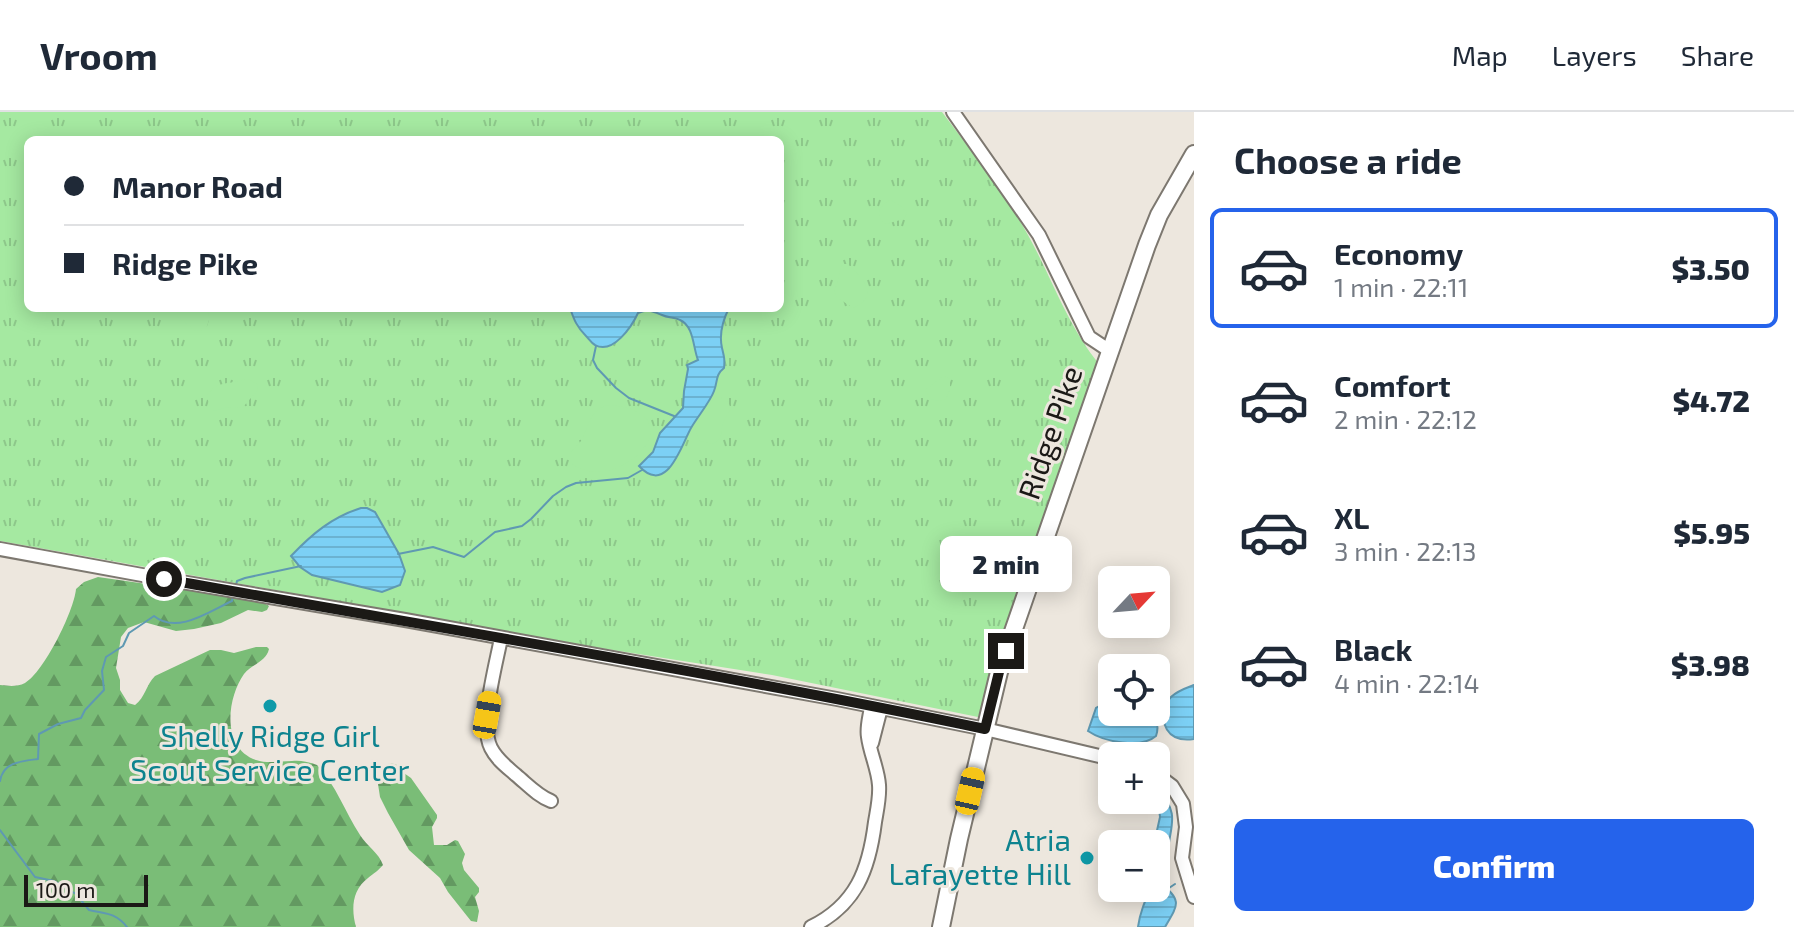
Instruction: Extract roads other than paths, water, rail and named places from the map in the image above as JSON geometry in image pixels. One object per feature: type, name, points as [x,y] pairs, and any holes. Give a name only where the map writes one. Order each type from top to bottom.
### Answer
[{"type":"main road","name":"Ridge Pike","points":[[941,927],[999,672],[1159,215],[1194,154]]},
{"type":"street","points":[[953,112],[1039,235],[1089,337],[1110,351]]},
{"type":"street","points":[[0,549],[876,707],[1098,756]]},
{"type":"street","points":[[501,638],[487,715],[487,738],[499,761],[551,801]]},
{"type":"street","points":[[811,927],[842,906],[858,884],[869,861],[879,791],[867,731],[876,707]]},
{"type":"street","points":[[1170,784],[1185,811],[1182,858],[1194,897]]},
{"type":"water","points":[[571,312],[642,312],[621,338],[602,347],[592,343]]},
{"type":"water","points":[[653,312],[727,312],[721,333],[724,368],[710,400],[691,428],[678,456],[665,472],[658,475],[649,474],[639,466],[653,452],[660,433],[683,408],[687,365],[698,360],[685,323]]},
{"type":"water","points":[[361,508],[375,512],[405,571],[400,585],[382,592],[312,575],[291,556],[323,527]]},
{"type":"water","points":[[1194,685],[1194,739],[1175,737],[1166,726],[1170,726],[1170,698]]},
{"type":"water","points":[[1096,708],[1098,726],[1157,726],[1156,736],[1141,742],[1122,742],[1088,731]]},
{"type":"water","points":[[1170,808],[1172,824],[1170,837],[1170,830],[1157,830],[1160,814],[1170,814]]},
{"type":"water","points":[[1170,892],[1175,898],[1175,907],[1165,927],[1138,927],[1145,902],[1170,902]]},
{"type":"waterway","points":[[596,346],[593,360],[616,388],[629,398],[674,416]]},
{"type":"waterway","points":[[398,554],[433,547],[464,557],[495,532],[522,526],[566,487],[576,483],[628,478],[642,470]]},
{"type":"waterway","points":[[236,585],[237,581],[245,578],[301,566]]},
{"type":"waterway","points":[[0,781],[9,766],[38,759],[39,734],[58,724],[81,718],[104,690],[102,671],[106,657],[123,646],[129,633],[154,616],[173,623],[204,615],[232,601],[233,595]]},
{"type":"waterway","points":[[0,830],[35,877],[54,881],[76,894],[89,910],[114,916],[127,927]]},
{"type":"waterway","points":[[1170,887],[1175,884]]},
{"type":"place","name":"Shelly Ridge Girl Scout Service Center","points":[[270,706]]},
{"type":"place","name":"Atria Lafayette Hill","points":[[1087,858]]}]
